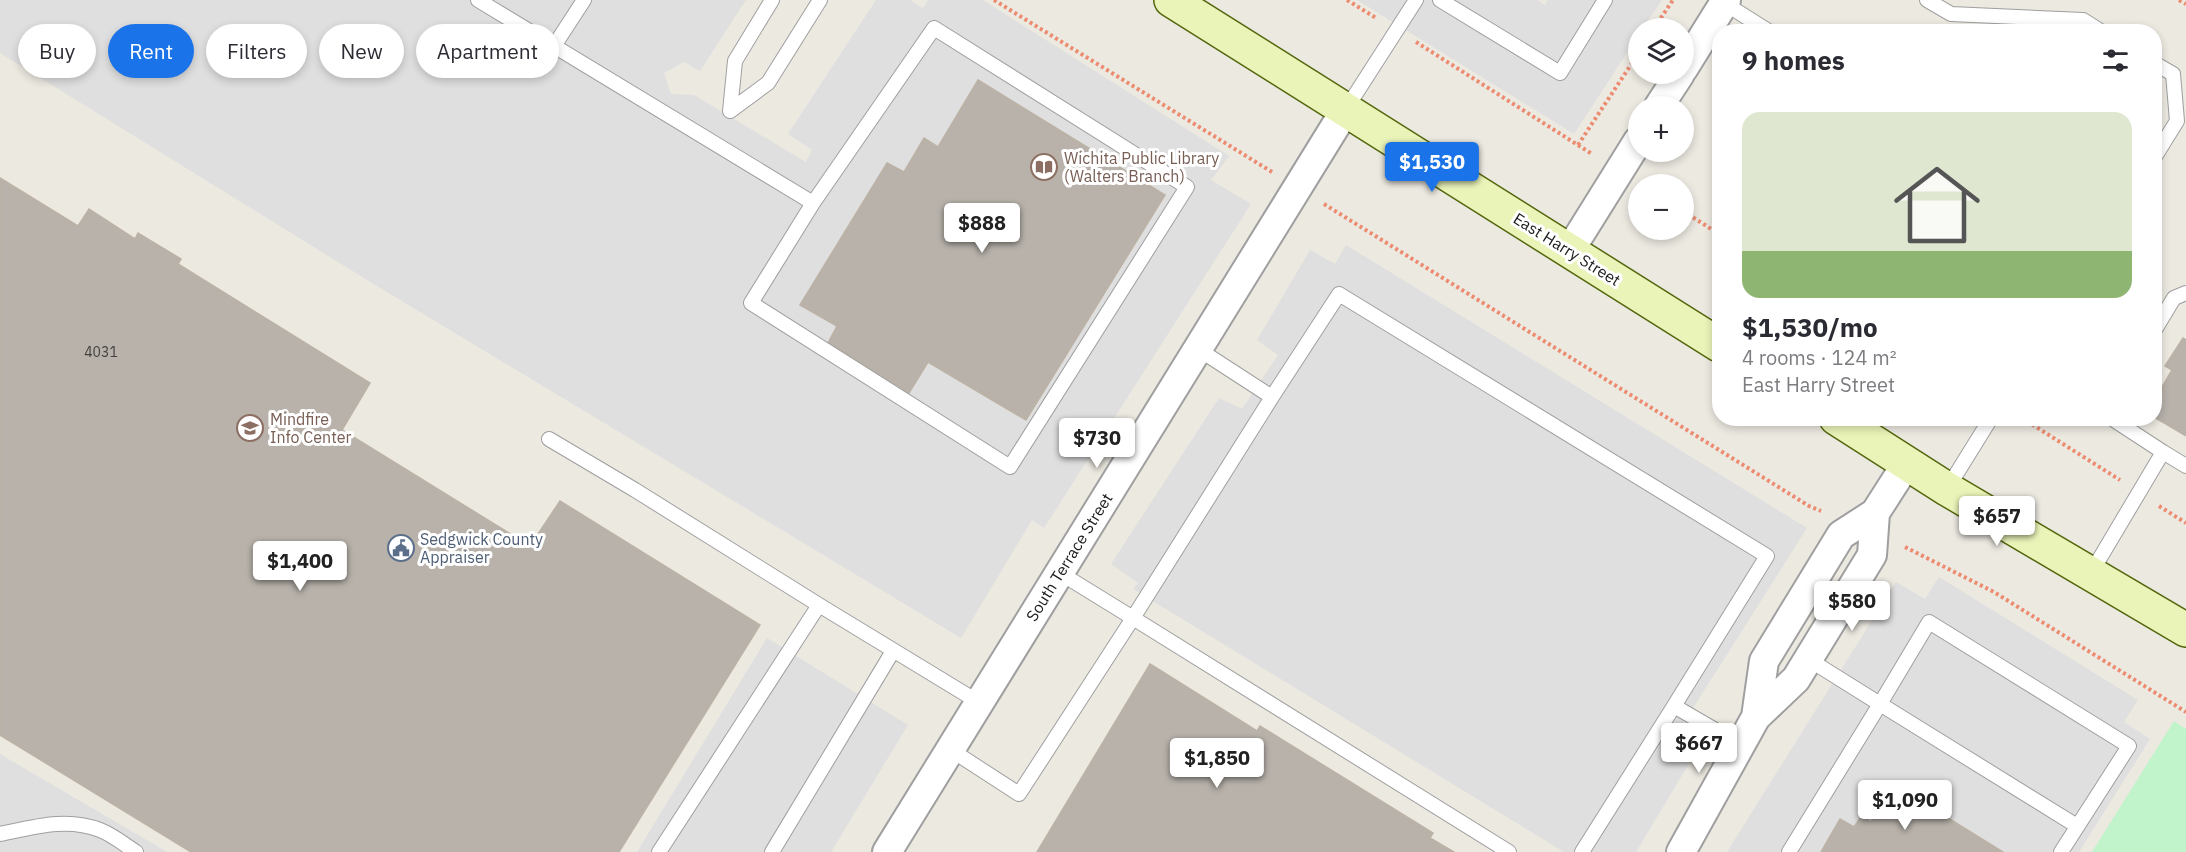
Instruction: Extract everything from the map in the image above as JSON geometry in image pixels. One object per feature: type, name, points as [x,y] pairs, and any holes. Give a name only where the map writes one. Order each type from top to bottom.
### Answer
[{"type":"main road","name":"East Harry Street","points":[[1171,0],[1712,341]]},
{"type":"main road","points":[[1849,426],[1947,489],[2186,630]]},
{"type":"street","points":[[1694,51],[1725,2]]},
{"type":"street","name":"South Terrace Street","points":[[886,852],[1346,109]]},
{"type":"street","points":[[1570,250],[1628,157]]},
{"type":"street","points":[[1681,852],[1742,746],[1756,717],[1764,661],[1841,535],[1868,524],[1907,463]]},
{"type":"street","points":[[1756,717],[1796,679],[1872,555],[1868,524]]},
{"type":"lane","points":[[478,0],[518,24]]},
{"type":"lane","points":[[559,38],[584,0]]},
{"type":"lane","points":[[772,0],[735,61],[730,111],[768,83],[820,0]]},
{"type":"lane","points":[[1346,109],[1416,0]]},
{"type":"lane","points":[[1440,0],[1560,73],[1605,0]]},
{"type":"lane","points":[[1927,0],[1951,14],[2083,20],[2089,24]]},
{"type":"lane","points":[[1725,2],[1758,24]]},
{"type":"lane","points":[[934,28],[1187,187],[1010,467],[751,303],[813,203],[934,28]]},
{"type":"lane","points":[[559,49],[813,203]]},
{"type":"lane","points":[[2162,68],[2173,74],[2177,121],[2162,145]]},
{"type":"lane","points":[[951,750],[1019,794],[1339,294],[1767,556],[1582,852]]},
{"type":"lane","points":[[2162,320],[2180,296]]},
{"type":"lane","points":[[1198,349],[1272,397]]},
{"type":"lane","points":[[1947,489],[1986,426]]},
{"type":"lane","points":[[2123,426],[2186,466]]},
{"type":"lane","points":[[549,439],[980,703]]},
{"type":"lane","points":[[2091,573],[2163,452]]},
{"type":"lane","points":[[1060,573],[1509,852]]},
{"type":"lane","points":[[659,852],[819,605]]},
{"type":"lane","points":[[1789,852],[1929,622],[2129,746],[2061,852]]},
{"type":"lane","points":[[772,852],[892,651]]},
{"type":"lane","points":[[1808,659],[2077,826]]},
{"type":"lane","points":[[1674,706],[1742,746]]},
{"type":"lane","points":[[0,834],[47,824],[76,822],[102,830],[136,852]]},
{"type":"path","points":[[994,0],[1809,506],[1868,524],[1917,553],[1994,592],[2186,712]]},
{"type":"path","points":[[1347,0],[1619,171]]},
{"type":"path","points":[[1661,18],[1673,0]]},
{"type":"path","points":[[2179,0],[2186,4]]},
{"type":"path","points":[[1578,145],[1628,69]]},
{"type":"path","points":[[1694,218],[1712,230]]},
{"type":"path","points":[[2034,426],[2186,523]]},
{"type":"green space","points":[[2174,721],[2186,729],[2186,852],[2092,852]]},
{"type":"shaded area","points":[[0,0],[746,0],[700,71],[684,62],[664,73],[671,94],[694,95],[806,162],[812,150],[788,134],[876,0],[910,0],[923,8],[928,0],[983,0],[1229,156],[1211,180],[1251,204],[1044,528],[1032,520],[961,638],[372,283],[40,78],[96,78],[96,24],[18,24],[18,64],[0,53]],"holes":[[[978,80],[1165,195],[1026,419],[928,362],[909,393],[828,343],[837,326],[800,305],[887,163],[904,172],[924,139],[938,147]]]},
{"type":"shaded area","points":[[1357,0],[1537,0],[1545,5],[1548,0],[1662,0],[1650,18],[1628,18],[1628,51],[1574,134]]},
{"type":"shaded area","points":[[1346,245],[1807,528],[1671,743],[1693,757],[1636,852],[1564,852],[1133,589],[1138,583],[1111,564],[1219,398],[1242,409],[1278,355],[1257,340],[1310,250],[1335,264]]},
{"type":"shaded area","points":[[1939,577],[2138,700],[2124,722],[2150,739],[2079,852],[2003,852],[1893,784],[1871,822],[1862,815],[1854,827],[1821,852],[1727,852],[1896,582],[1925,599]]},
{"type":"shaded area","points":[[767,638],[908,725],[831,852],[637,852]]},
{"type":"shaded area","points":[[0,754],[167,852],[0,852]]},
{"type":"building","points":[[978,80],[1165,195],[1026,420],[928,362],[909,393],[828,343],[837,326],[800,305],[887,163],[904,172],[924,138],[938,147]]},
{"type":"building","points":[[0,178],[78,226],[89,209],[135,239],[138,233],[181,259],[178,264],[370,383],[342,430],[530,546],[560,501],[760,625],[619,852],[191,852],[0,735]]},
{"type":"building","points":[[2183,338],[2186,340],[2186,436],[2162,422],[2162,387],[2172,370],[2165,366]]},
{"type":"building","points":[[1150,664],[1257,731],[1260,726],[1433,833],[1430,838],[1454,852],[1037,852]]},
{"type":"building","points":[[1893,784],[2003,852],[1821,852],[1840,819],[1854,827],[1862,815],[1871,822]]},
{"type":"place","name":"Wichita Public Library (Walters Branch)","points":[[1044,167]]},
{"type":"place","name":"Mindfire Info Center","points":[[250,428]]},
{"type":"place","name":"Sedgwick County Appraiser","points":[[401,548]]}]
